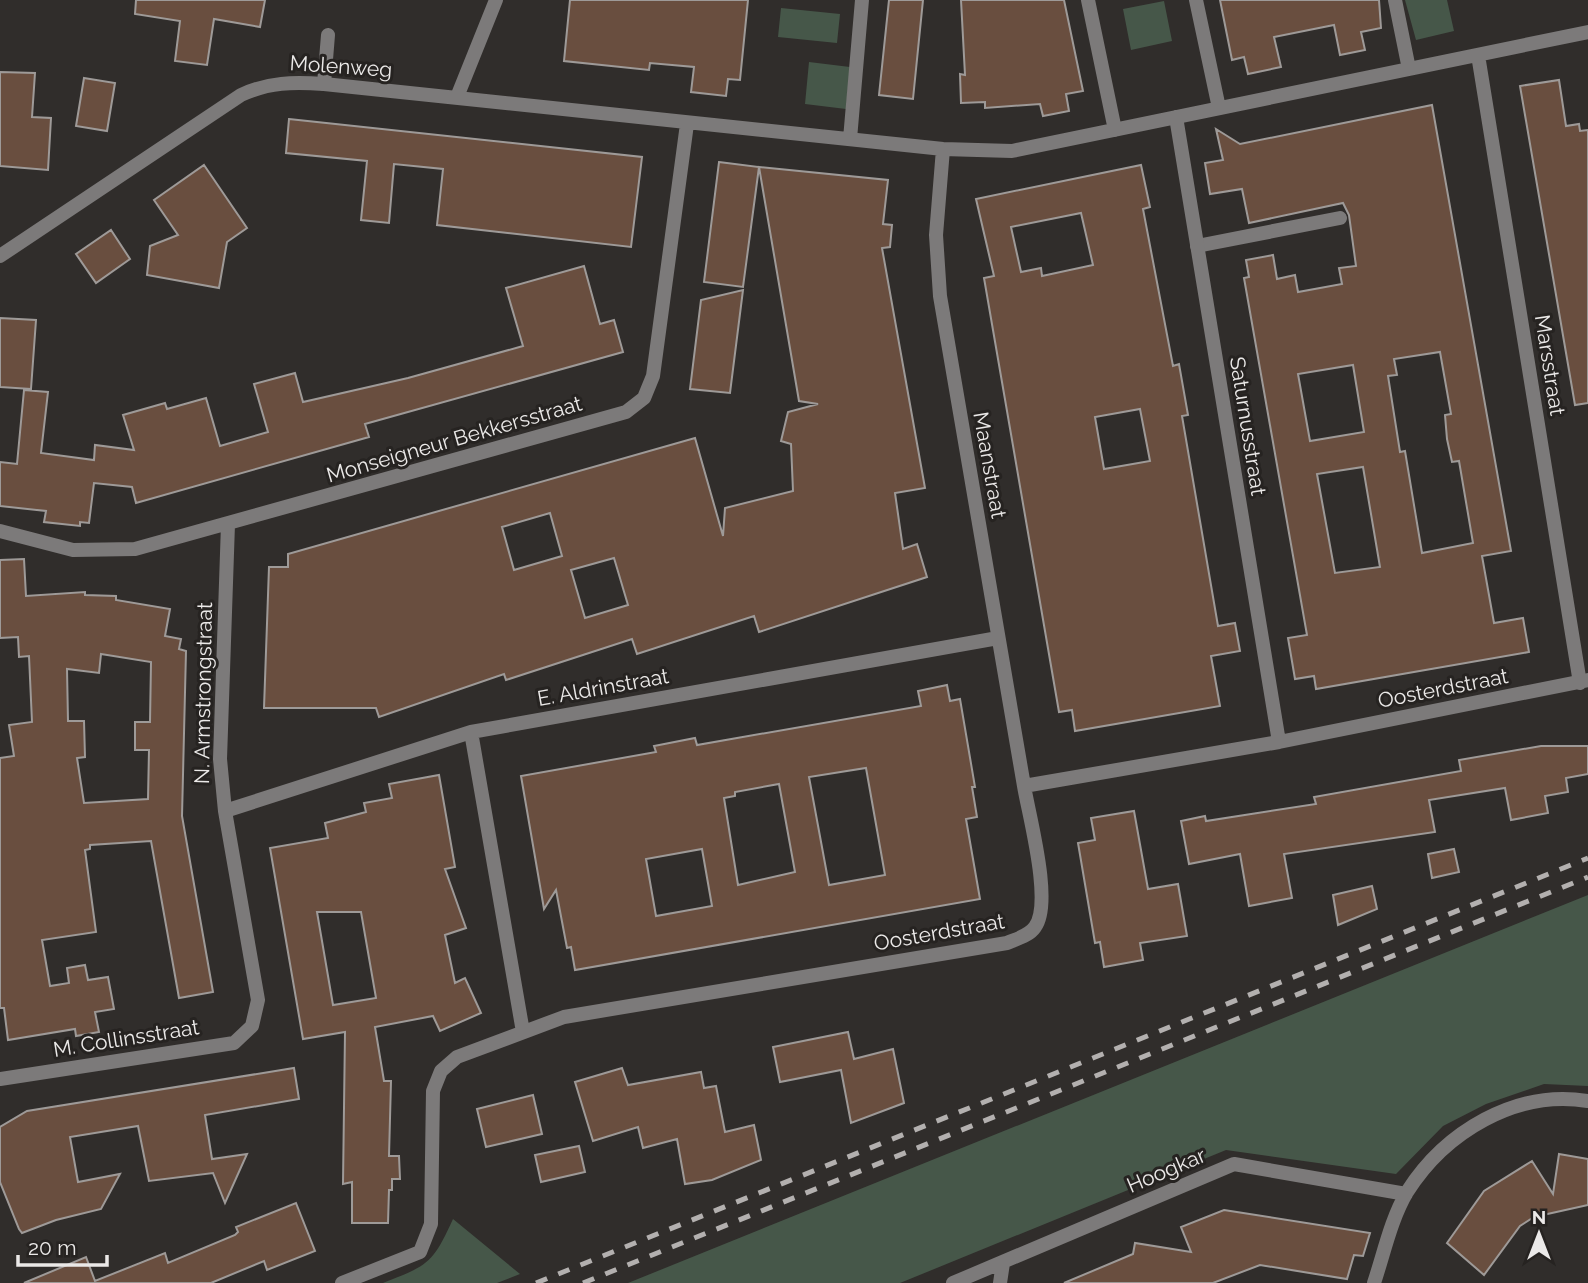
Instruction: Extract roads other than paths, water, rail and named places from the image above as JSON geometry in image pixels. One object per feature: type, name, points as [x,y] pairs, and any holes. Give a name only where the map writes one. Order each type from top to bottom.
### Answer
[{"type":"street","points":[[457,97],[496,0]]},
{"type":"street","points":[[850,139],[862,0]]},
{"type":"street","points":[[1088,0],[1115,130]]},
{"type":"street","points":[[1196,0],[1219,108]]},
{"type":"street","points":[[1395,0],[1409,69]]},
{"type":"street","name":"Molenweg","points":[[0,256],[241,95],[263,85],[276,83],[324,84],[457,97],[687,124],[943,149],[1012,151],[1588,32]]},
{"type":"street","points":[[324,84],[328,35]]},
{"type":"street","name":"Marsstraat","points":[[1478,55],[1584,681]]},
{"type":"street","name":"Saturnusstraat","points":[[1176,117],[1279,742]]},
{"type":"street","name":"Monseigneur Bekkersstraat","points":[[0,531],[73,550],[135,549],[626,412],[644,398],[653,376],[687,124]]},
{"type":"street","name":"Maanstraat","points":[[943,149],[936,235],[940,296],[1024,786]]},
{"type":"street","points":[[1197,246],[1340,218]]},
{"type":"street","name":"N. Armstrongstraat","points":[[228,524],[220,760],[225,811],[258,1000],[252,1026]]},
{"type":"street","name":"E. Aldrinstraat","points":[[225,811],[471,732],[998,638]]},
{"type":"street","name":"Oosterdstraat","points":[[342,1283],[420,1252],[431,1224],[433,1091],[441,1071],[457,1057],[564,1017],[1007,943],[1024,936],[1035,927],[1042,894],[1024,786],[1279,742],[1584,681]]},
{"type":"street","points":[[471,732],[523,1032]]},
{"type":"street","name":"M. Collinsstraat","points":[[0,1079],[234,1042],[252,1026]]},
{"type":"street","points":[[1374,1283],[1406,1194],[1447,1145],[1485,1119],[1529,1101],[1588,1101]]},
{"type":"street","name":"Hoogkar","points":[[953,1283],[1234,1164],[1406,1194]]},
{"type":"street","points":[[1000,1283],[1003,1263]]},
{"type":"railway","points":[[536,1283],[1588,858]]},
{"type":"railway","points":[[583,1283],[1588,877]]}]
